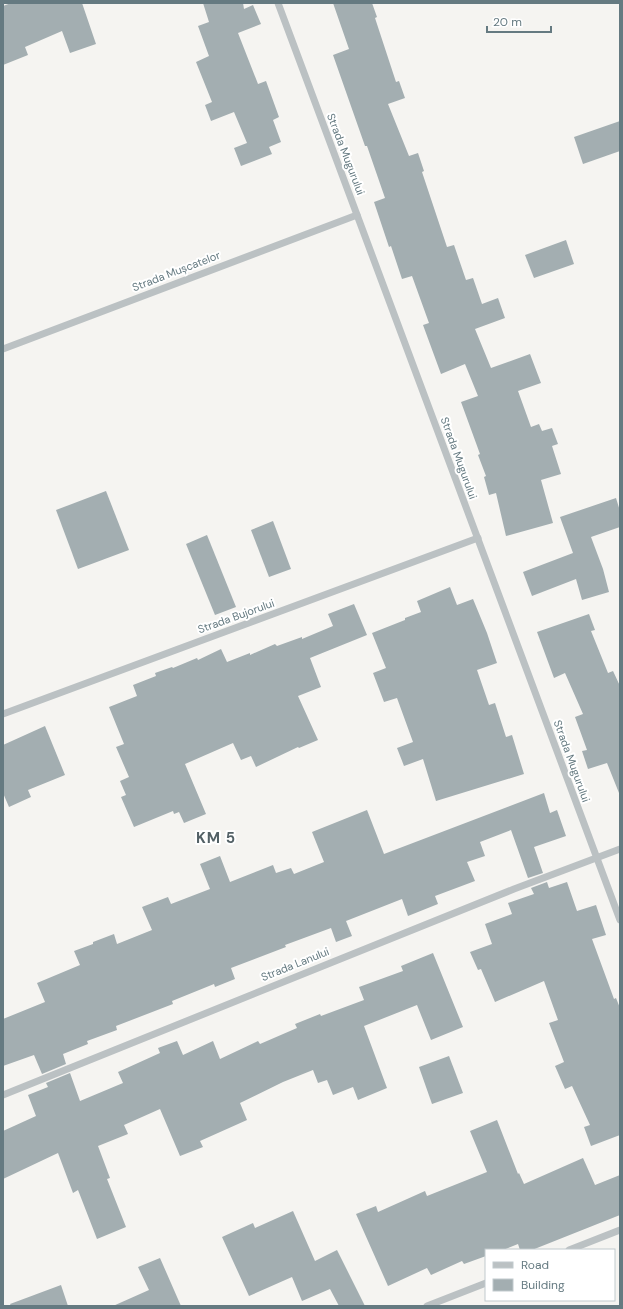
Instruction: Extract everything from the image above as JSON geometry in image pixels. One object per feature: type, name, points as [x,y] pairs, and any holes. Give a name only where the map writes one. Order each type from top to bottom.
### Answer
[{"type":"street","name":"Strada Mugurului","points":[[278,3],[620,920]]},
{"type":"street","name":"Strada Mușcatelor","points":[[3,349],[358,215]]},
{"type":"street","name":"Strada Bujorului","points":[[3,714],[478,538]]},
{"type":"street","name":"Strada Lanului","points":[[3,1094],[250,994],[596,857],[620,849]]},
{"type":"street","points":[[572,1249],[620,1230]]},
{"type":"street","points":[[427,1306],[485,1283]]},
{"type":"building","points":[[11,3],[82,3],[96,44],[70,53],[62,31],[25,47],[28,55],[3,65],[3,6]]},
{"type":"building","points":[[203,3],[243,3],[244,9],[253,5],[261,24],[238,33],[258,84],[266,81],[279,117],[273,120],[281,142],[269,147],[272,154],[241,166],[234,148],[247,143],[234,112],[211,121],[205,105],[212,102],[196,62],[209,56],[198,26],[209,22]]},
{"type":"building","points":[[333,3],[372,3],[377,17],[375,18],[396,82],[399,81],[405,98],[388,104],[409,156],[418,153],[424,171],[422,172],[447,247],[454,245],[466,280],[473,278],[482,304],[498,298],[505,318],[475,329],[491,368],[530,354],[541,383],[518,391],[531,427],[539,424],[542,431],[552,428],[558,444],[552,446],[561,474],[541,480],[553,523],[506,536],[496,493],[489,495],[484,477],[486,476],[478,455],[480,454],[461,402],[478,396],[465,364],[441,374],[423,325],[429,323],[412,276],[402,279],[391,246],[389,247],[374,202],[385,198],[333,55],[349,49]]},
{"type":"building","points":[[620,121],[620,151],[583,164],[574,137]]},
{"type":"building","points":[[566,240],[574,264],[534,278],[525,255]]},
{"type":"building","points":[[106,491],[129,550],[78,569],[56,510]]},
{"type":"building","points":[[616,498],[620,511],[620,527],[591,537],[603,569],[609,592],[582,600],[576,579],[532,596],[523,572],[573,553],[560,517]]},
{"type":"building","points":[[273,521],[291,569],[269,577],[251,530]]},
{"type":"building","points":[[207,535],[236,607],[215,615],[186,544]]},
{"type":"building","points":[[450,587],[457,605],[473,599],[487,633],[497,663],[477,670],[489,705],[495,703],[506,737],[512,735],[524,774],[436,801],[423,759],[404,766],[397,748],[413,742],[397,698],[384,702],[373,673],[386,668],[372,633],[421,612],[417,601]]},
{"type":"building","points":[[354,604],[367,635],[310,658],[321,687],[298,696],[318,740],[299,748],[298,747],[256,767],[251,756],[241,760],[233,743],[185,764],[206,814],[184,823],[179,812],[174,814],[173,811],[134,827],[121,797],[126,795],[120,781],[129,777],[116,747],[124,744],[109,707],[137,696],[133,685],[156,676],[155,673],[172,667],[173,668],[197,658],[198,660],[221,649],[227,662],[250,653],[250,655],[275,644],[277,646],[302,637],[302,639],[333,626],[328,614]]},
{"type":"building","points":[[589,614],[595,630],[591,631],[608,673],[613,671],[620,686],[619,793],[607,763],[588,769],[582,751],[587,750],[575,717],[583,714],[565,673],[554,678],[537,632]]},
{"type":"building","points":[[45,726],[65,775],[28,790],[31,797],[9,807],[3,793],[3,745]]},
{"type":"building","points":[[544,793],[550,813],[557,810],[566,836],[534,847],[543,873],[528,878],[511,830],[480,842],[485,856],[467,862],[475,881],[435,896],[438,904],[408,916],[402,899],[346,921],[352,936],[336,942],[331,928],[285,945],[286,947],[231,968],[235,979],[215,987],[214,984],[172,1001],[173,1004],[116,1026],[117,1030],[87,1041],[88,1044],[63,1054],[66,1064],[42,1074],[34,1055],[3,1066],[3,1019],[45,1002],[37,983],[80,965],[74,951],[93,944],[93,942],[114,934],[117,944],[152,930],[142,907],[168,897],[171,904],[210,889],[200,864],[220,856],[230,882],[273,865],[276,873],[291,868],[294,874],[324,862],[312,832],[367,810],[384,854]]},
{"type":"building","points":[[547,882],[549,888],[567,882],[577,911],[596,905],[606,935],[592,939],[614,999],[616,998],[620,1008],[620,1135],[591,1146],[584,1127],[590,1125],[572,1086],[565,1089],[555,1066],[564,1062],[549,1023],[558,1020],[544,981],[495,1002],[481,969],[478,970],[470,952],[492,944],[485,924],[512,914],[508,903],[534,894],[531,888]]},
{"type":"building","points":[[433,953],[463,1027],[431,1040],[417,1005],[364,1026],[387,1088],[358,1100],[353,1087],[333,1095],[327,1080],[318,1083],[313,1070],[283,1082],[240,1103],[247,1120],[200,1141],[203,1147],[180,1156],[160,1109],[124,1125],[128,1134],[98,1146],[110,1178],[107,1179],[126,1227],[97,1239],[78,1190],[73,1193],[58,1153],[3,1179],[3,1131],[36,1116],[28,1095],[48,1087],[46,1083],[70,1073],[80,1101],[123,1083],[118,1072],[160,1053],[158,1048],[177,1041],[183,1055],[213,1041],[220,1059],[258,1041],[260,1044],[297,1028],[295,1024],[320,1014],[321,1016],[364,1000],[359,987],[403,971],[401,966]]},
{"type":"building","points":[[449,1056],[463,1093],[432,1104],[419,1067]]},
{"type":"building","points":[[497,1120],[518,1174],[519,1173],[524,1184],[583,1158],[595,1185],[620,1175],[620,1215],[535,1249],[520,1249],[518,1244],[506,1249],[485,1249],[485,1256],[464,1264],[462,1261],[431,1275],[427,1268],[388,1286],[356,1214],[376,1206],[378,1212],[425,1191],[427,1196],[487,1172],[470,1131]]},
{"type":"building","points":[[293,1211],[315,1261],[337,1250],[365,1306],[339,1306],[330,1289],[302,1301],[292,1277],[249,1296],[222,1237],[253,1223],[255,1228]]},
{"type":"building","points":[[160,1258],[181,1306],[113,1306],[149,1290],[138,1267]]},
{"type":"building","points":[[61,1285],[68,1306],[11,1306],[10,1304]]},
{"type":"district","name":"KM 5","points":[[216,838]]}]
